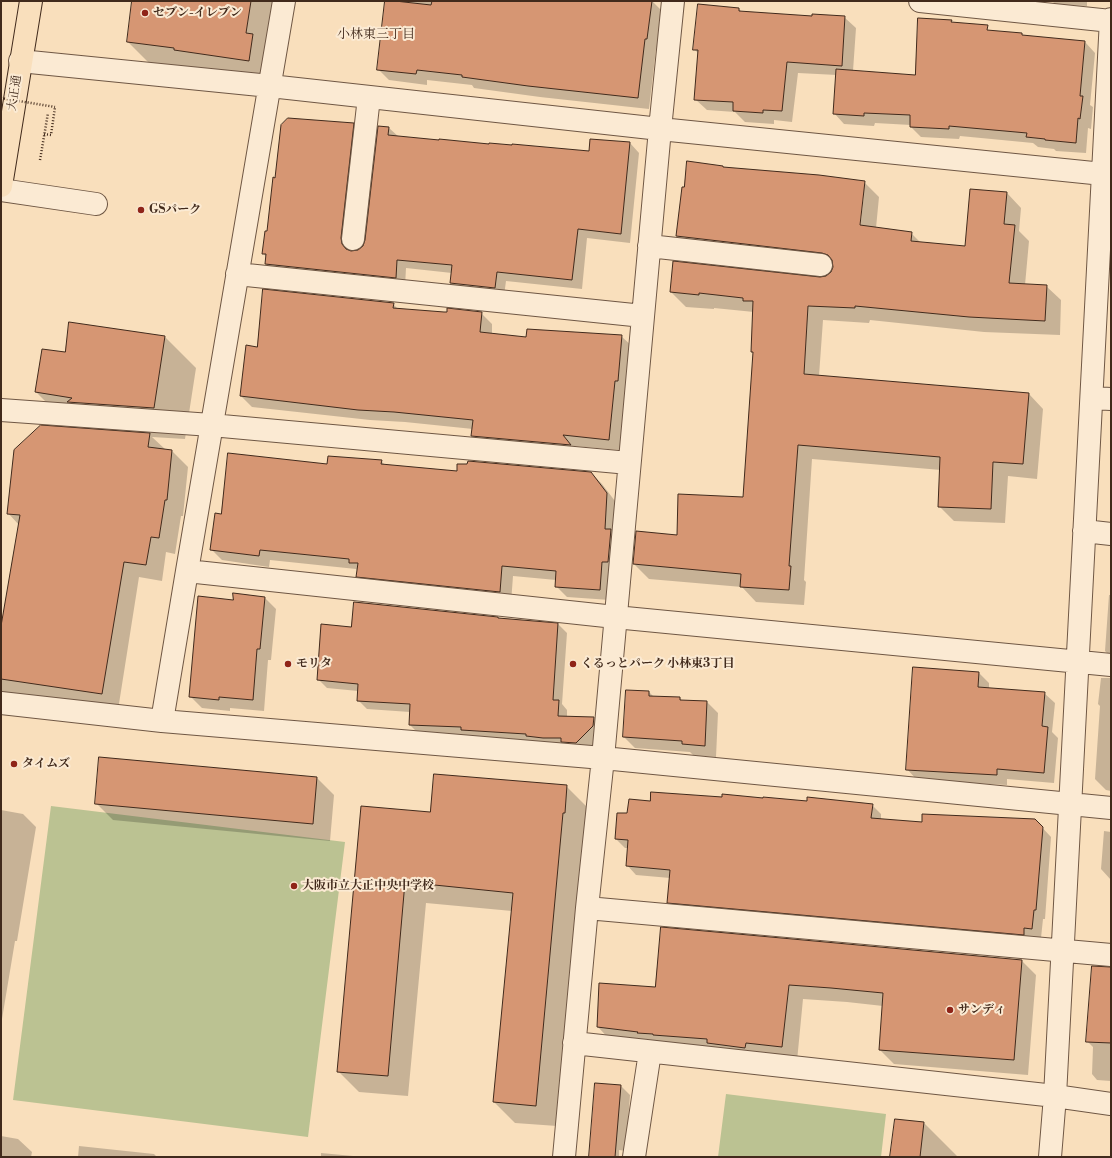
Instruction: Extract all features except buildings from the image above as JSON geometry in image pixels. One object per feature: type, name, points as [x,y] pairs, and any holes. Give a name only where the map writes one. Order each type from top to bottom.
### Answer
[{"type":"main road","name":"大正通","points":[[1,186],[20,61],[31,1]]},
{"type":"street","points":[[162,721],[186,571],[284,1]]},
{"type":"street","points":[[564,1157],[586,908],[603,758],[649,246],[673,1]]},
{"type":"street","points":[[920,1],[1111,20],[1103,174],[1101,399],[1084,531],[1055,1096],[1050,1157]]},
{"type":"street","points":[[20,61],[270,86],[660,129],[1103,174]]},
{"type":"street","points":[[353,239],[369,97]]},
{"type":"street","points":[[1,190],[96,204]]},
{"type":"street","points":[[649,246],[821,265]]},
{"type":"street","points":[[238,274],[643,316]]},
{"type":"street","points":[[1,410],[211,425],[630,463]]},
{"type":"street","points":[[1084,531],[1111,534]]},
{"type":"street","points":[[186,571],[615,617],[1111,665]]},
{"type":"street","points":[[1,702],[162,721],[603,758],[1111,808]]},
{"type":"street","points":[[586,908],[1111,955]]},
{"type":"street","points":[[574,1043],[1055,1096],[1111,1104]]},
{"type":"street","points":[[634,1157],[650,1052]]},
{"type":"path","points":[[1,98],[55,107],[50,135],[44,134]]},
{"type":"path","points":[[40,160],[48,113]]},
{"type":"green space","points":[[51,806],[345,842],[308,1137],[13,1100]]},
{"type":"green space","points":[[726,1094],[886,1114],[881,1157],[718,1157]]},
{"type":"place","name":"セブン-イレブン","points":[[145,13]]},
{"type":"place","name":"GSパーク","points":[[141,210]]},
{"type":"place","name":"モリタ","points":[[288,664]]},
{"type":"place","name":"くるっとパーク 小林東3丁目","points":[[573,664]]},
{"type":"place","name":"タイムズ","points":[[14,764]]},
{"type":"place","name":"大阪市立大正中央中学校","points":[[294,886]]},
{"type":"place","name":"サンディ","points":[[950,1010]]},
{"type":"district","name":"小林東三丁目","points":[[376,35]]}]
